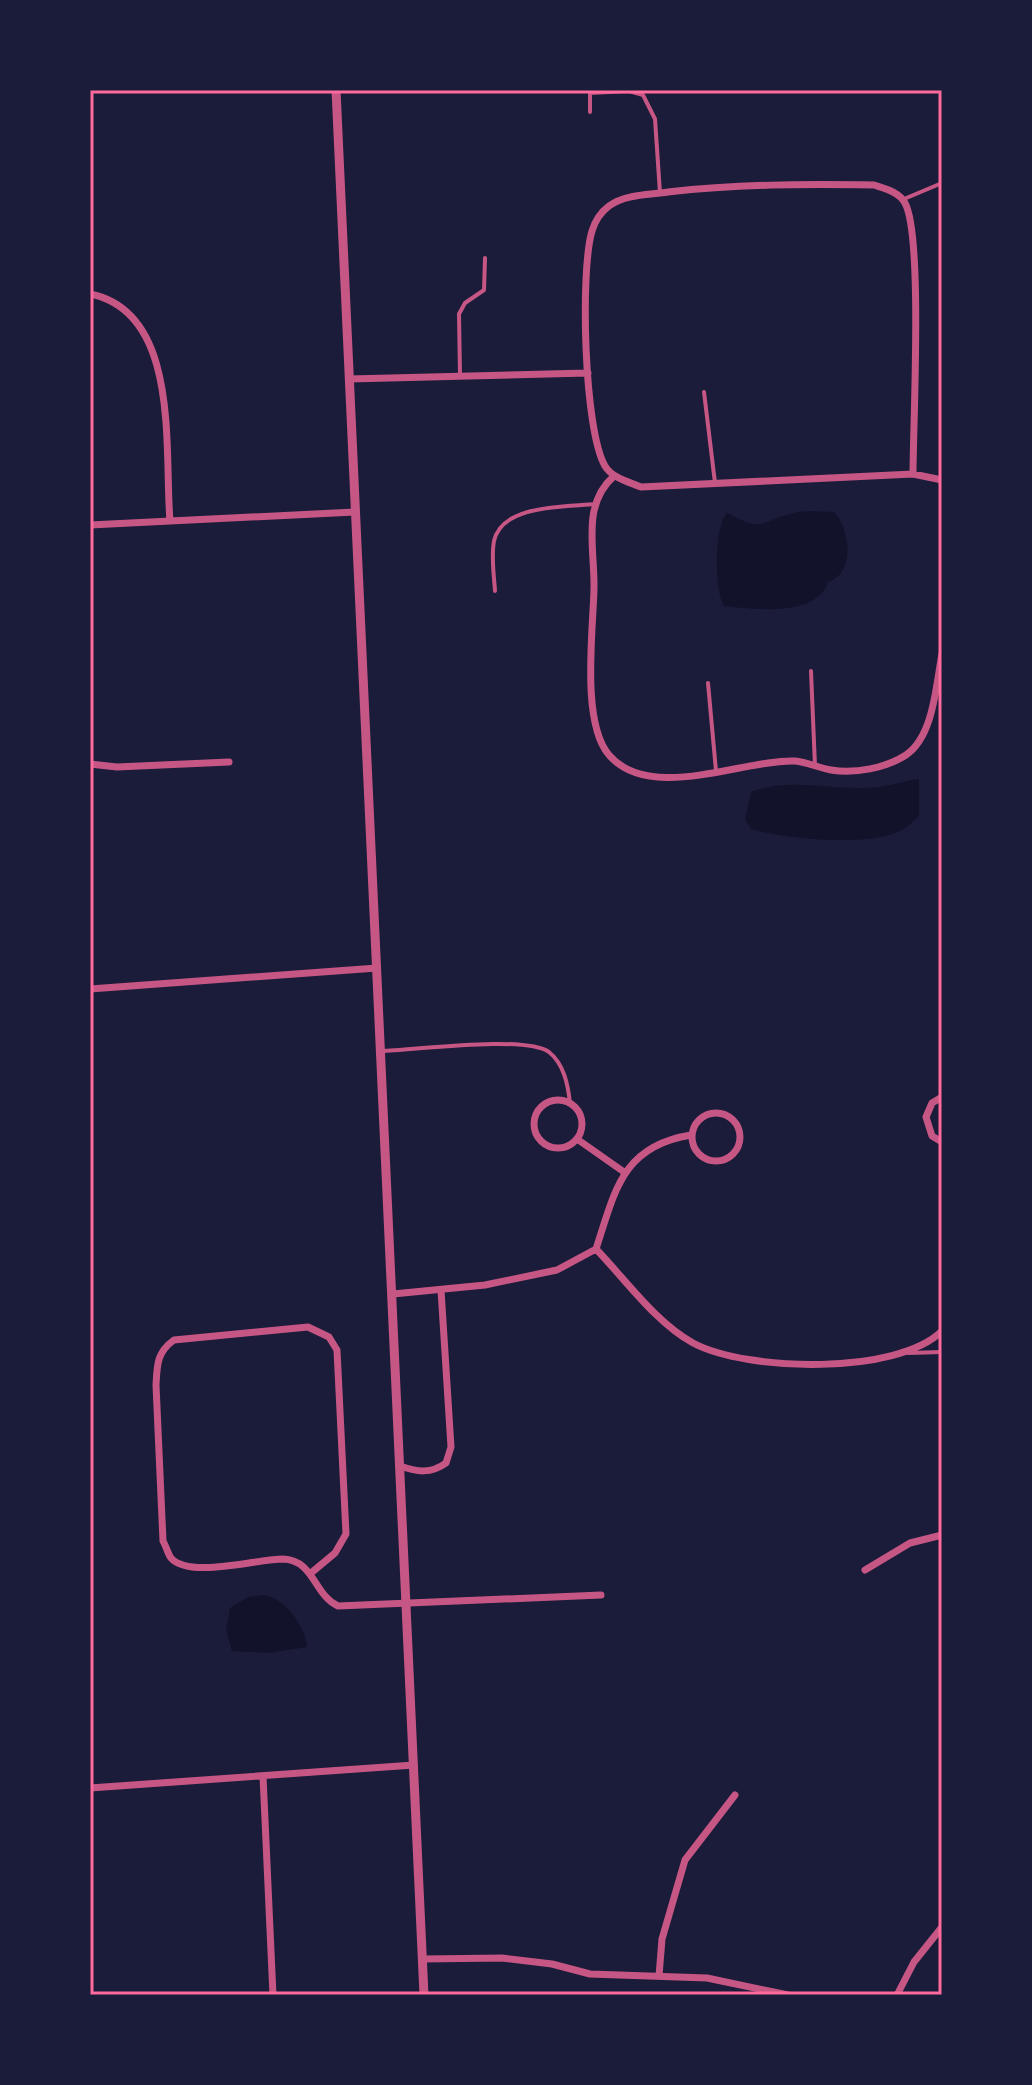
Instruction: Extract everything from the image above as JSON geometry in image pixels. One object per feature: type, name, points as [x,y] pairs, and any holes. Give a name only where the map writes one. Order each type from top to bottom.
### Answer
[{"type":"street","points":[[336,90],[424,1995]]},
{"type":"street","points":[[913,474],[913,255],[909,215],[894,192],[874,185],[745,183],[631,196],[610,205],[597,219],[591,233],[588,373],[596,437],[605,466],[614,476],[641,487],[913,474],[942,480]]},
{"type":"street","points":[[90,294],[107,298],[145,331],[162,379],[170,521]]},
{"type":"street","points":[[349,379],[588,373]]},
{"type":"street","points":[[614,476],[599,489],[591,513],[595,564],[592,693],[596,726],[607,753],[620,765],[641,772],[685,779],[796,761],[856,771],[877,767],[908,754],[920,742],[942,654]]},
{"type":"street","points":[[90,525],[355,512]]},
{"type":"street","points":[[90,764],[117,767],[229,762]]},
{"type":"street","points":[[90,989],[377,968]]},
{"type":"street","points":[[942,1097],[932,1103],[926,1117],[932,1136],[942,1142]]},
{"type":"street","points":[[552,1101],[570,1103],[581,1117],[577,1139],[564,1148],[554,1148],[540,1140],[535,1132],[536,1114],[542,1106],[552,1101]]},
{"type":"street","points":[[393,1294],[441,1290],[557,1270],[596,1249],[624,1172],[660,1142],[691,1135],[700,1119],[719,1113],[735,1123],[739,1142],[728,1158],[712,1161],[698,1154],[691,1135]]},
{"type":"street","points":[[577,1139],[624,1172]]},
{"type":"street","points":[[596,1249],[672,1328],[692,1342],[719,1354],[758,1363],[811,1365],[908,1353],[926,1345],[942,1331]]},
{"type":"street","points":[[400,1466],[414,1471],[437,1470],[446,1463],[451,1447],[441,1290]]},
{"type":"street","points":[[311,1573],[335,1553],[346,1534],[337,1350],[329,1337],[308,1327],[174,1340],[163,1347],[157,1362],[156,1385],[163,1541],[171,1558],[181,1565],[202,1568],[283,1559],[297,1562],[311,1573],[329,1602],[338,1606],[601,1595]]},
{"type":"street","points":[[865,1570],[910,1543],[942,1535]]},
{"type":"street","points":[[90,1788],[414,1765]]},
{"type":"street","points":[[263,1776],[273,1995]]},
{"type":"street","points":[[659,1976],[662,1939],[685,1860],[735,1795]]},
{"type":"street","points":[[897,1995],[914,1962],[942,1927]]},
{"type":"street","points":[[423,1959],[502,1958],[552,1964],[590,1974],[707,1978],[788,1995]]},
{"type":"lane","points":[[590,112],[590,93],[629,91],[643,95],[655,119],[660,193]]},
{"type":"lane","points":[[902,200],[942,183]]},
{"type":"lane","points":[[460,376],[459,314],[465,303],[484,290],[485,258]]},
{"type":"lane","points":[[704,392],[715,483]]},
{"type":"lane","points":[[495,591],[494,538],[502,525],[510,519],[546,509],[595,504]]},
{"type":"lane","points":[[811,671],[815,766]]},
{"type":"lane","points":[[708,683],[716,773]]},
{"type":"lane","points":[[382,1051],[534,1045],[558,1062],[567,1084],[570,1103]]},
{"type":"lane","points":[[908,1353],[942,1352]]},
{"type":"shaded area","points":[[799,512],[834,512],[844,529],[848,550],[843,570],[828,582],[821,593],[811,601],[783,609],[724,606],[718,587],[717,559],[720,531],[727,513],[749,523],[762,524]]},
{"type":"shaded area","points":[[919,779],[919,816],[903,830],[886,836],[827,840],[784,836],[751,829],[745,819],[751,792],[765,788],[793,785],[871,788]]},
{"type":"shaded area","points":[[264,1595],[279,1601],[293,1614],[303,1631],[307,1647],[267,1653],[232,1651],[226,1630],[230,1608],[248,1597]]}]
